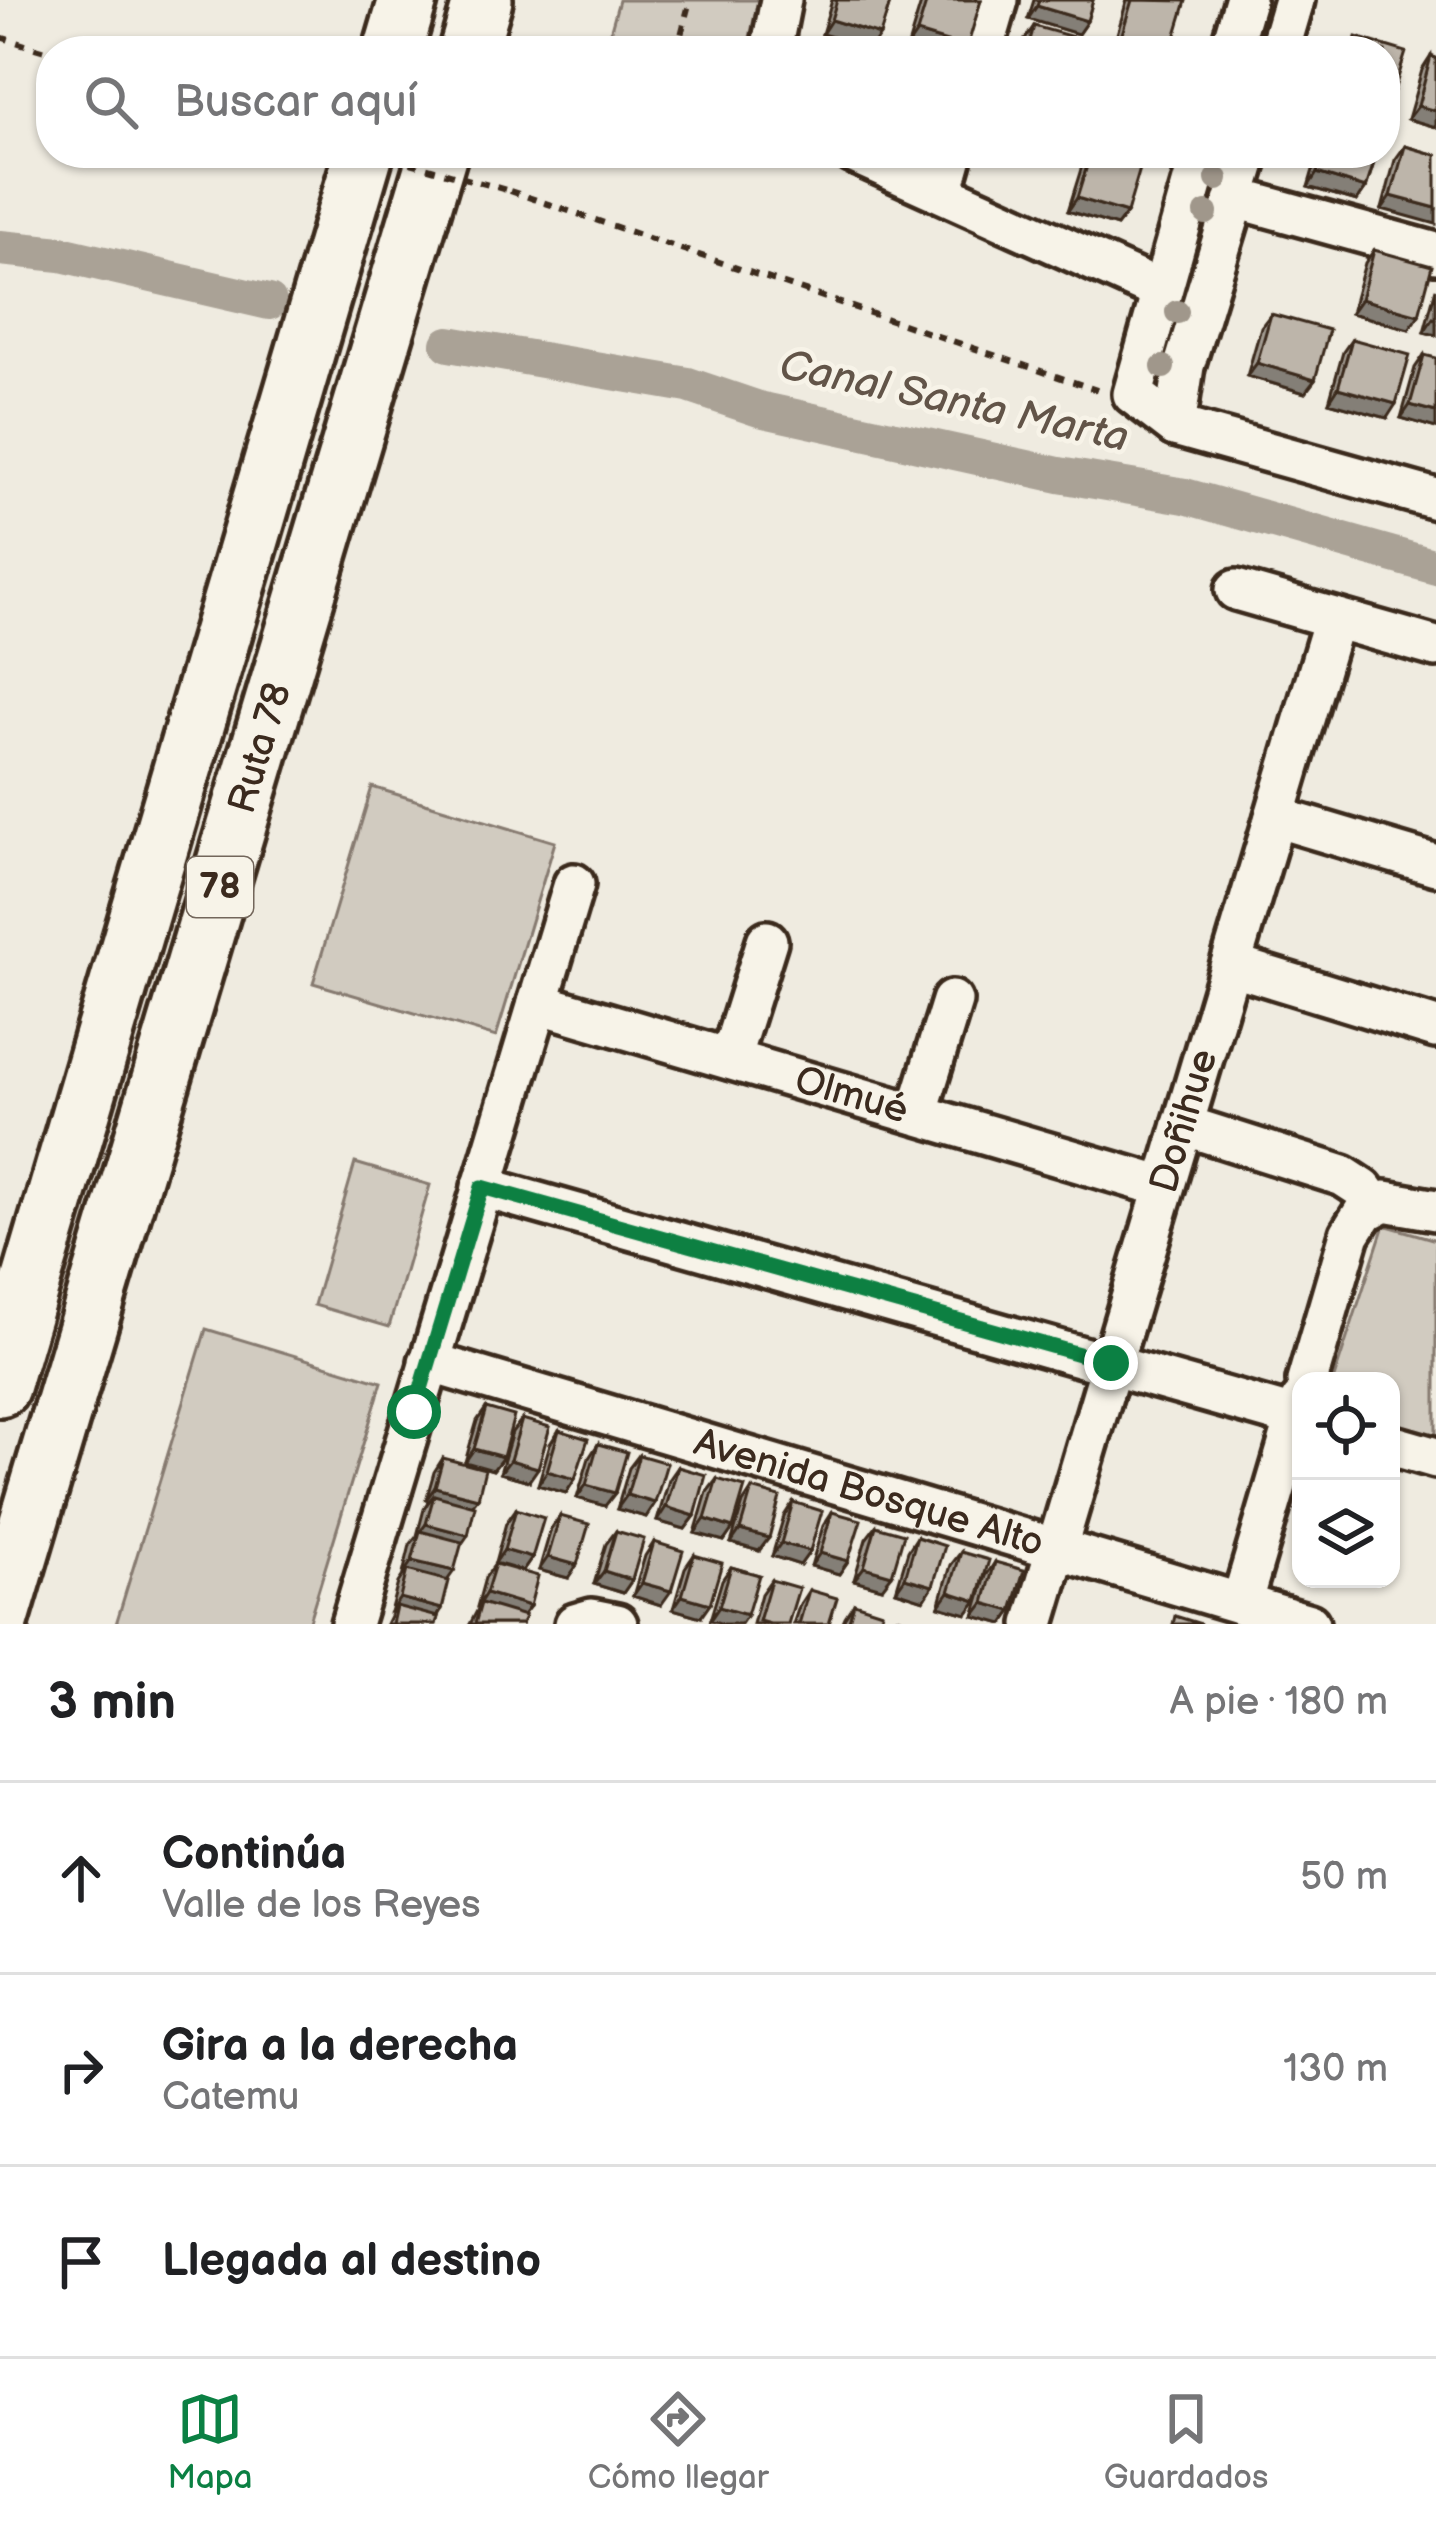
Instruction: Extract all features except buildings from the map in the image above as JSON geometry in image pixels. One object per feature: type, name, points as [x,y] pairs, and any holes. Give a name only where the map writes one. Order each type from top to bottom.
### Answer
[{"type":"highway","points":[[397,36],[408,0]]},
{"type":"highway","points":[[472,36],[483,0]]},
{"type":"highway","name":"Ruta 78","points":[[0,1387],[360,168]]},
{"type":"highway","name":"Ruta 78","points":[[0,1619],[435,168]]},
{"type":"street","points":[[774,36],[781,0]]},
{"type":"street","points":[[987,36],[998,0]]},
{"type":"street","points":[[1234,36],[1245,0]]},
{"type":"street","points":[[1283,36],[1294,0]]},
{"type":"street","points":[[887,168],[1161,291]]},
{"type":"street","points":[[941,192],[948,168]]},
{"type":"street","points":[[1197,168],[1133,394],[1175,426],[1436,499]]},
{"type":"street","points":[[1175,426],[1184,365],[1244,168]]},
{"type":"street","points":[[1235,198],[1436,253]]},
{"type":"street","points":[[1236,590],[1436,647]]},
{"type":"street","name":"Doñihue","points":[[1034,1624],[1334,620]]},
{"type":"street","points":[[1276,817],[1436,865]]},
{"type":"street","points":[[351,1624],[574,884]]},
{"type":"street","points":[[730,1059],[767,941]]},
{"type":"street","points":[[1231,964],[1436,1028]]},
{"type":"street","points":[[917,1114],[952,1001]]},
{"type":"street","name":"Olmué","points":[[538,1003],[1164,1187]]},
{"type":"street","points":[[1183,1125],[1342,1176],[1363,1189],[1374,1205]]},
{"type":"street","points":[[482,1187],[1111,1363],[1292,1403]]},
{"type":"street","points":[[1310,1372],[1350,1234],[1374,1205],[1397,1200],[1436,1210]]},
{"type":"street","name":"Avenida Bosque Alto","points":[[429,1362],[1309,1624]]},
{"type":"street","points":[[1241,1604],[1292,1435]]},
{"type":"street","points":[[1400,1448],[1436,1458]]},
{"type":"street","points":[[575,1624],[602,1619],[617,1624]]},
{"type":"path","points":[[681,36],[691,0]]},
{"type":"path","points":[[0,38],[36,49]]},
{"type":"path","points":[[428,168],[510,191],[1087,388]]},
{"type":"shaded area","points":[[619,0],[758,0],[750,36],[609,36]]},
{"type":"shaded area","points":[[372,787],[555,842],[496,1037],[313,983]]},
{"type":"shaded area","points":[[355,1163],[430,1185],[389,1327],[314,1305]]},
{"type":"shaded area","points":[[1384,1225],[1436,1240],[1436,1444],[1400,1432],[1400,1372],[1336,1372]]},
{"type":"shaded area","points":[[206,1329],[382,1382],[308,1624],[116,1624]]},
{"type":"waterway","name":"Canal Santa Marta","points":[[0,248],[61,254],[269,302]]},
{"type":"waterway","name":"Canal Santa Marta","points":[[449,344],[688,385],[759,409],[1059,475],[1185,496],[1436,567]]},
{"type":"route","points":[[414,1412],[482,1187],[1111,1363]]}]
